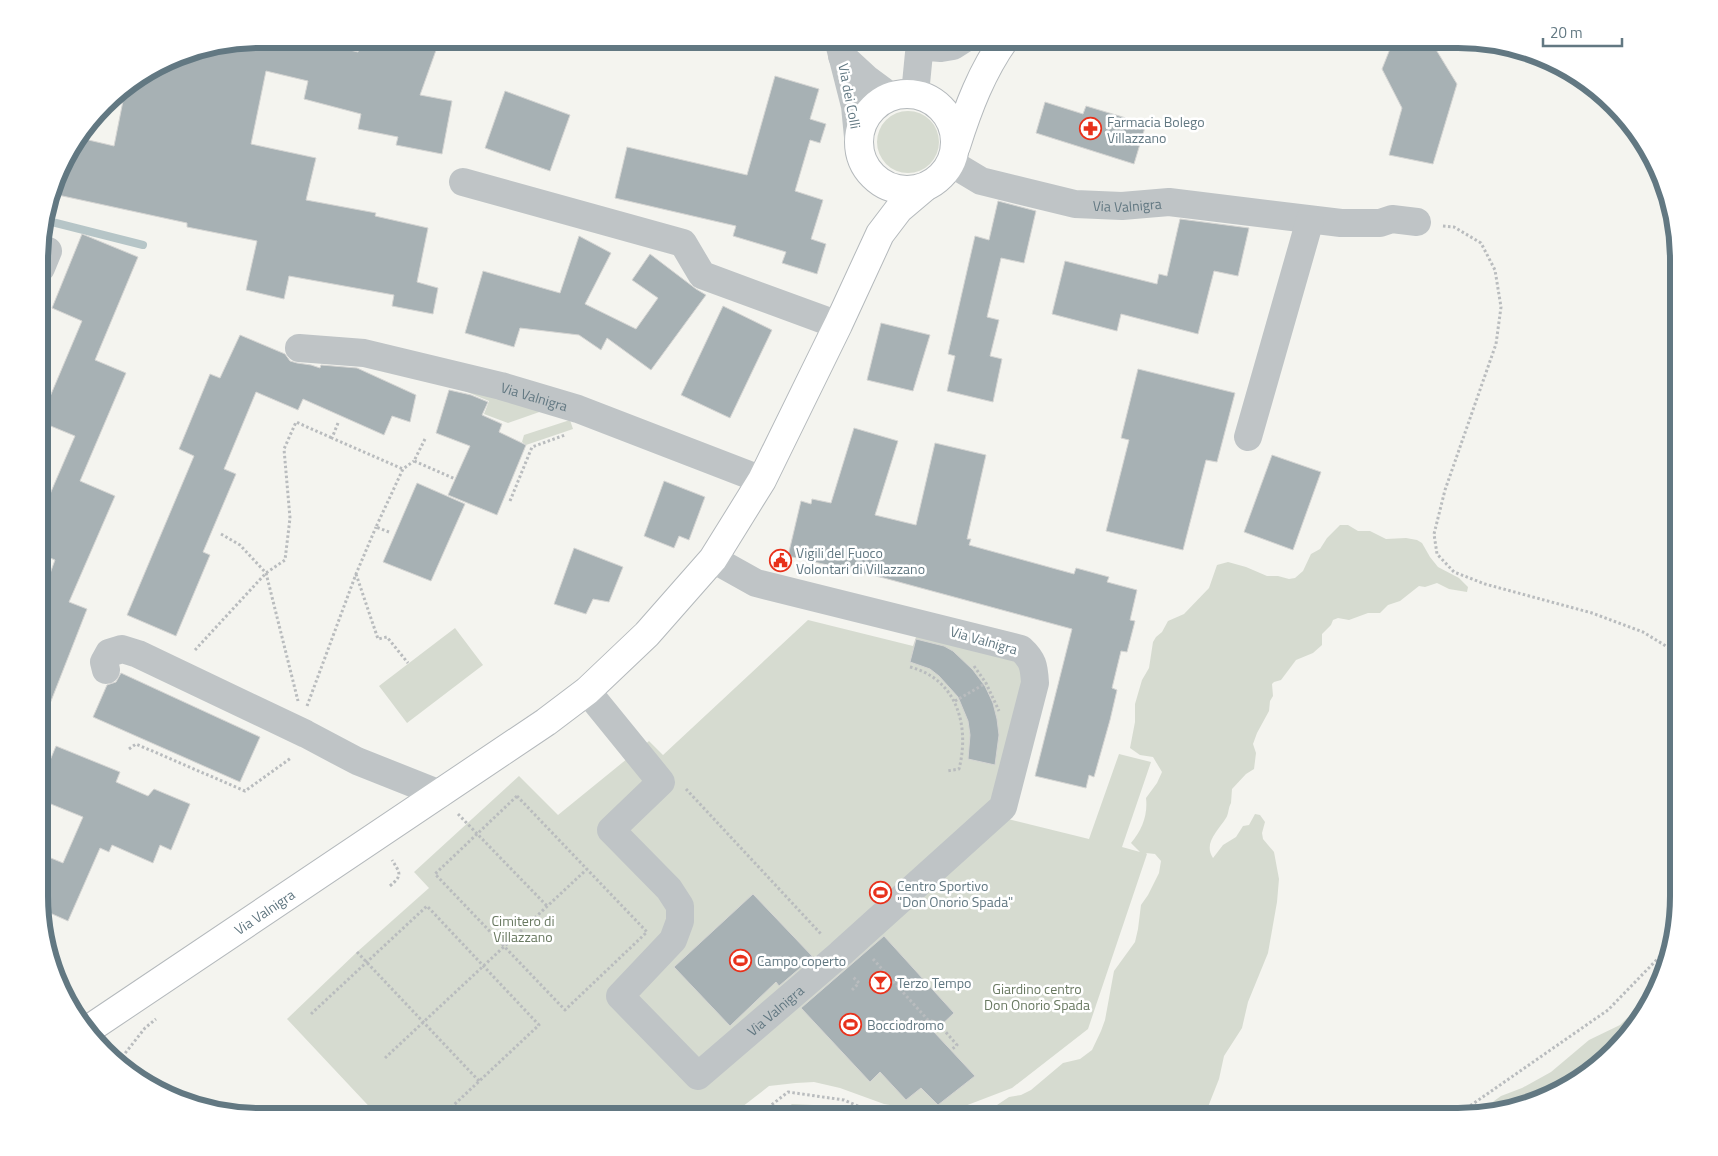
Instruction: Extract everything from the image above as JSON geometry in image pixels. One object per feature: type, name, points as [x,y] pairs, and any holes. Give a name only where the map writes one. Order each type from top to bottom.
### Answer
[{"type":"main road","points":[[880,234],[875,195],[859,153],[858,137],[862,123],[869,110],[879,102],[963,86],[998,49]]},
{"type":"main road","points":[[866,168],[886,186],[900,190],[925,187],[945,173],[953,156],[966,115],[998,49]]},
{"type":"main road","points":[[912,97],[943,109],[951,120],[955,133],[953,156]]},
{"type":"main road","name":"Via Valnigra","points":[[92,1027],[449,804],[546,722],[587,691],[647,634],[712,559],[762,480],[838,326],[880,234],[899,210],[925,187]]},
{"type":"street","name":"Via dei Colli","points":[[840,48],[855,106],[858,137]]},
{"type":"street","name":"Via dei Colli","points":[[841,48],[867,78],[912,97]]},
{"type":"street","points":[[912,97],[919,53],[928,48]]},
{"type":"street","name":"Via Valnigra","points":[[953,156],[981,182],[1075,204],[1122,206],[1169,202],[1341,224],[1380,223],[1392,219],[1417,222]]},
{"type":"street","points":[[462,182],[683,243],[702,275],[838,326]]},
{"type":"street","points":[[1248,438],[1310,220]]},
{"type":"street","name":"Via Valnigra","points":[[299,348],[364,353],[501,386],[578,409],[762,480]]},
{"type":"street","name":"Via Valnigra","points":[[587,691],[661,782],[611,830],[669,889],[680,906],[680,921],[674,940],[620,996],[698,1076],[848,947],[1003,807],[1035,683],[1031,658],[1021,648],[756,583],[712,559]]},
{"type":"street","points":[[106,670],[104,662],[109,652],[122,649],[138,654],[449,804]]},
{"type":"path","points":[[1417,222],[1454,227],[1481,243],[1495,270],[1502,307],[1496,344],[1445,490],[1434,534],[1437,554],[1454,572],[1485,584],[1592,613],[1643,632],[1670,648]]},
{"type":"path","points":[[176,671],[266,573],[285,560],[290,518],[284,449],[296,422],[403,468]]},
{"type":"path","points":[[332,438],[338,423]]},
{"type":"path","points":[[510,501],[532,447],[573,432]]},
{"type":"path","points":[[306,708],[356,574],[376,527],[403,468],[414,460],[425,439]]},
{"type":"path","points":[[414,460],[455,479]]},
{"type":"path","points":[[376,527],[389,532]]},
{"type":"path","points":[[222,534],[240,545],[266,573],[300,708]]},
{"type":"path","points":[[356,574],[378,639],[387,637],[408,663]]},
{"type":"path","points":[[970,662],[994,697],[1001,717]]},
{"type":"path","points":[[910,666],[931,676],[949,692],[955,701],[961,717],[964,744],[959,769],[947,772]]},
{"type":"path","points":[[955,701],[986,683]]},
{"type":"path","points":[[129,748],[136,744],[245,791],[316,740]]},
{"type":"path","points":[[683,785],[848,947],[928,1020],[937,1022],[957,1045],[951,1050]]},
{"type":"path","points":[[517,796],[647,932],[565,1010],[435,874],[477,834],[517,796]]},
{"type":"path","points":[[449,804],[547,906]]},
{"type":"path","points":[[390,886],[398,880],[399,876],[399,872],[392,860]]},
{"type":"path","points":[[385,1058],[587,869]]},
{"type":"path","points":[[311,1014],[427,906],[539,1026],[450,1108]]},
{"type":"path","points":[[357,952],[479,1081]]},
{"type":"path","points":[[1467,1108],[1608,1010],[1662,954]]},
{"type":"path","points":[[768,1108],[788,1092],[844,1100],[862,1108]]},
{"type":"green space","points":[[902,111],[914,111],[930,120],[937,130],[939,142],[937,154],[930,164],[914,173],[902,173],[891,168],[882,159],[877,148],[877,136],[882,125],[891,116]]},
{"type":"green space","points":[[448,384],[548,409],[508,423],[484,414],[489,401]]},
{"type":"green space","points":[[570,420],[573,429],[526,445],[522,442],[524,435]]},
{"type":"green space","points":[[1340,525],[1348,525],[1358,531],[1370,531],[1386,539],[1406,538],[1417,540],[1422,543],[1438,567],[1459,578],[1468,587],[1467,592],[1449,589],[1437,583],[1425,587],[1419,586],[1400,601],[1388,605],[1380,613],[1368,613],[1349,620],[1338,618],[1333,620],[1331,625],[1322,634],[1322,645],[1313,653],[1296,660],[1281,680],[1272,684],[1273,696],[1270,701],[1269,711],[1253,744],[1256,753],[1254,769],[1246,774],[1232,789],[1231,803],[1227,816],[1213,837],[1210,853],[1213,858],[1223,845],[1236,837],[1243,826],[1249,825],[1255,814],[1260,815],[1265,822],[1262,833],[1263,839],[1274,852],[1279,879],[1277,902],[1268,953],[1248,1002],[1242,1028],[1224,1056],[1219,1079],[1208,1108],[992,1108],[1009,1097],[1021,1095],[1031,1090],[1063,1063],[1080,1059],[1092,1050],[1105,1020],[1114,971],[1135,942],[1141,905],[1159,873],[1161,861],[1155,854],[1146,853],[1088,1029],[1012,1088],[960,1108],[908,1108],[884,1104],[840,1088],[814,1082],[769,1086],[741,1108],[371,1108],[287,1019],[357,952],[429,888],[414,872],[519,776],[558,815],[649,741],[663,755],[808,620],[913,646],[917,634],[1026,664],[992,815],[1089,839],[1119,754],[1151,762],[1122,847],[1140,852],[1131,843],[1143,822],[1146,798],[1157,783],[1162,772],[1153,757],[1140,755],[1130,748],[1135,722],[1135,704],[1142,680],[1149,668],[1153,642],[1162,632],[1168,621],[1184,614],[1209,588],[1217,565],[1228,562],[1267,576],[1295,578],[1303,571],[1311,554],[1320,549],[1327,538]]},
{"type":"green space","points":[[455,628],[483,665],[407,723],[379,686]]},
{"type":"green space","points":[[1641,1004],[1618,1036],[1598,1056],[1576,1073],[1552,1087],[1527,1097],[1486,1107],[1501,1096],[1522,1088],[1551,1072],[1589,1040],[1620,1025]]},
{"type":"green space","points":[[792,1104],[835,1106],[838,1108],[786,1108]]},
{"type":"building","points":[[246,48],[342,48],[358,52],[359,48],[437,48],[420,95],[452,101],[442,154],[396,145],[398,137],[358,129],[361,114],[304,99],[308,81],[266,71],[251,144],[316,158],[306,200],[376,213],[375,216],[428,228],[417,282],[438,288],[433,314],[392,306],[394,295],[289,276],[284,299],[246,290],[257,241],[187,227],[187,223],[58,195],[69,166],[85,139],[114,146],[124,97],[142,83],[166,69],[191,59],[232,49]]},
{"type":"building","points":[[1390,48],[1435,48],[1457,84],[1433,164],[1389,155],[1402,108],[1382,69]]},
{"type":"building","points":[[775,76],[819,89],[810,119],[826,124],[820,143],[810,140],[795,191],[823,200],[811,239],[826,244],[817,274],[782,263],[786,252],[733,236],[736,226],[615,198],[627,147],[747,175]]},
{"type":"building","points":[[505,91],[570,115],[550,171],[485,148]]},
{"type":"building","name":"Farmacia Bolego Villazzano","points":[[1045,102],[1083,114],[1086,106],[1146,124],[1134,164],[1036,133]]},
{"type":"building","points":[[998,201],[1036,211],[1024,263],[1001,258],[987,317],[999,320],[990,356],[1002,359],[993,402],[947,391],[955,356],[948,354],[975,236],[989,240]]},
{"type":"building","points":[[1180,219],[1249,228],[1238,276],[1214,271],[1198,334],[1121,314],[1117,331],[1052,314],[1065,261],[1157,284],[1159,274],[1167,276]]},
{"type":"building","points":[[82,234],[138,257],[95,360],[126,373],[80,481],[115,496],[69,602],[87,609],[48,709],[48,579],[55,560],[48,557],[48,499],[75,436],[48,425],[48,401],[82,321],[52,308]]},
{"type":"building","points":[[579,236],[611,253],[585,304],[636,329],[658,298],[632,280],[650,254],[706,295],[651,370],[607,338],[601,350],[579,335],[520,328],[514,347],[465,333],[483,271],[560,293]]},
{"type":"building","points":[[723,306],[772,330],[730,418],[681,395]]},
{"type":"building","points":[[881,323],[930,335],[913,391],[867,380]]},
{"type":"building","points":[[240,335],[285,354],[290,361],[320,368],[321,365],[357,368],[416,395],[410,422],[392,416],[384,435],[303,399],[298,410],[256,392],[224,469],[236,474],[203,552],[210,555],[176,636],[127,615],[194,456],[179,449],[210,374],[220,378]]},
{"type":"building","points":[[1138,369],[1235,393],[1217,462],[1206,460],[1183,550],[1106,531],[1129,440],[1121,438]]},
{"type":"building","points":[[449,390],[471,395],[488,402],[482,415],[502,424],[499,432],[526,445],[497,515],[448,495],[470,446],[436,433]]},
{"type":"building","points":[[854,428],[898,441],[875,515],[916,525],[935,443],[986,455],[967,539],[971,539],[969,545],[1074,574],[1076,568],[1109,577],[1107,582],[1137,590],[1130,620],[1135,621],[1127,652],[1121,651],[1112,688],[1117,690],[1110,720],[1094,777],[1089,775],[1086,788],[1035,776],[1072,629],[884,578],[788,556],[801,501],[811,504],[812,499],[831,503]]},
{"type":"building","points":[[1272,455],[1321,472],[1293,550],[1244,532]]},
{"type":"building","points":[[664,481],[705,497],[689,540],[679,536],[674,548],[644,536]]},
{"type":"building","points":[[417,483],[465,504],[431,581],[383,562]]},
{"type":"building","points":[[574,548],[623,567],[609,602],[593,599],[586,614],[554,604]]},
{"type":"building","points":[[916,639],[944,646],[953,651],[973,670],[985,686],[993,703],[997,719],[999,735],[995,765],[968,759],[970,735],[968,721],[958,697],[930,669],[910,662]]},
{"type":"building","points":[[121,673],[260,737],[240,782],[93,717],[107,685],[116,682]]},
{"type":"building","points":[[56,746],[120,772],[116,782],[148,796],[154,789],[190,804],[171,850],[160,845],[153,863],[112,845],[109,852],[100,848],[68,921],[48,912],[48,857],[63,863],[83,817],[48,803],[48,765]]},
{"type":"building","name":"Campo coperto","points":[[753,894],[813,957],[779,986],[776,982],[730,1026],[674,967]]},
{"type":"building","points":[[884,936],[954,1013],[934,1032],[975,1076],[938,1105],[921,1088],[906,1100],[880,1072],[870,1082],[801,1008]]},
{"type":"waterway","points":[[51,222],[143,245]]},
{"type":"place","name":"Farmacia Bolego Villazzano","points":[[1091,129]]},
{"type":"place","name":"Vigili del Fuoco Volontari di Villazzano","points":[[780,560]]},
{"type":"place","name":"Centro Sportivo \"Don Onorio Spada\"","points":[[881,893]]},
{"type":"place","name":"Campo coperto","points":[[741,960]]},
{"type":"place","name":"Terzo Tempo","points":[[881,982]]},
{"type":"place","name":"Bocciodromo","points":[[851,1024]]},
{"type":"park label","name":"Cimitero di Villazzano","points":[[523,928]]},
{"type":"park label","name":"Giardino centro Don Onorio Spada","points":[[1037,996]]}]
